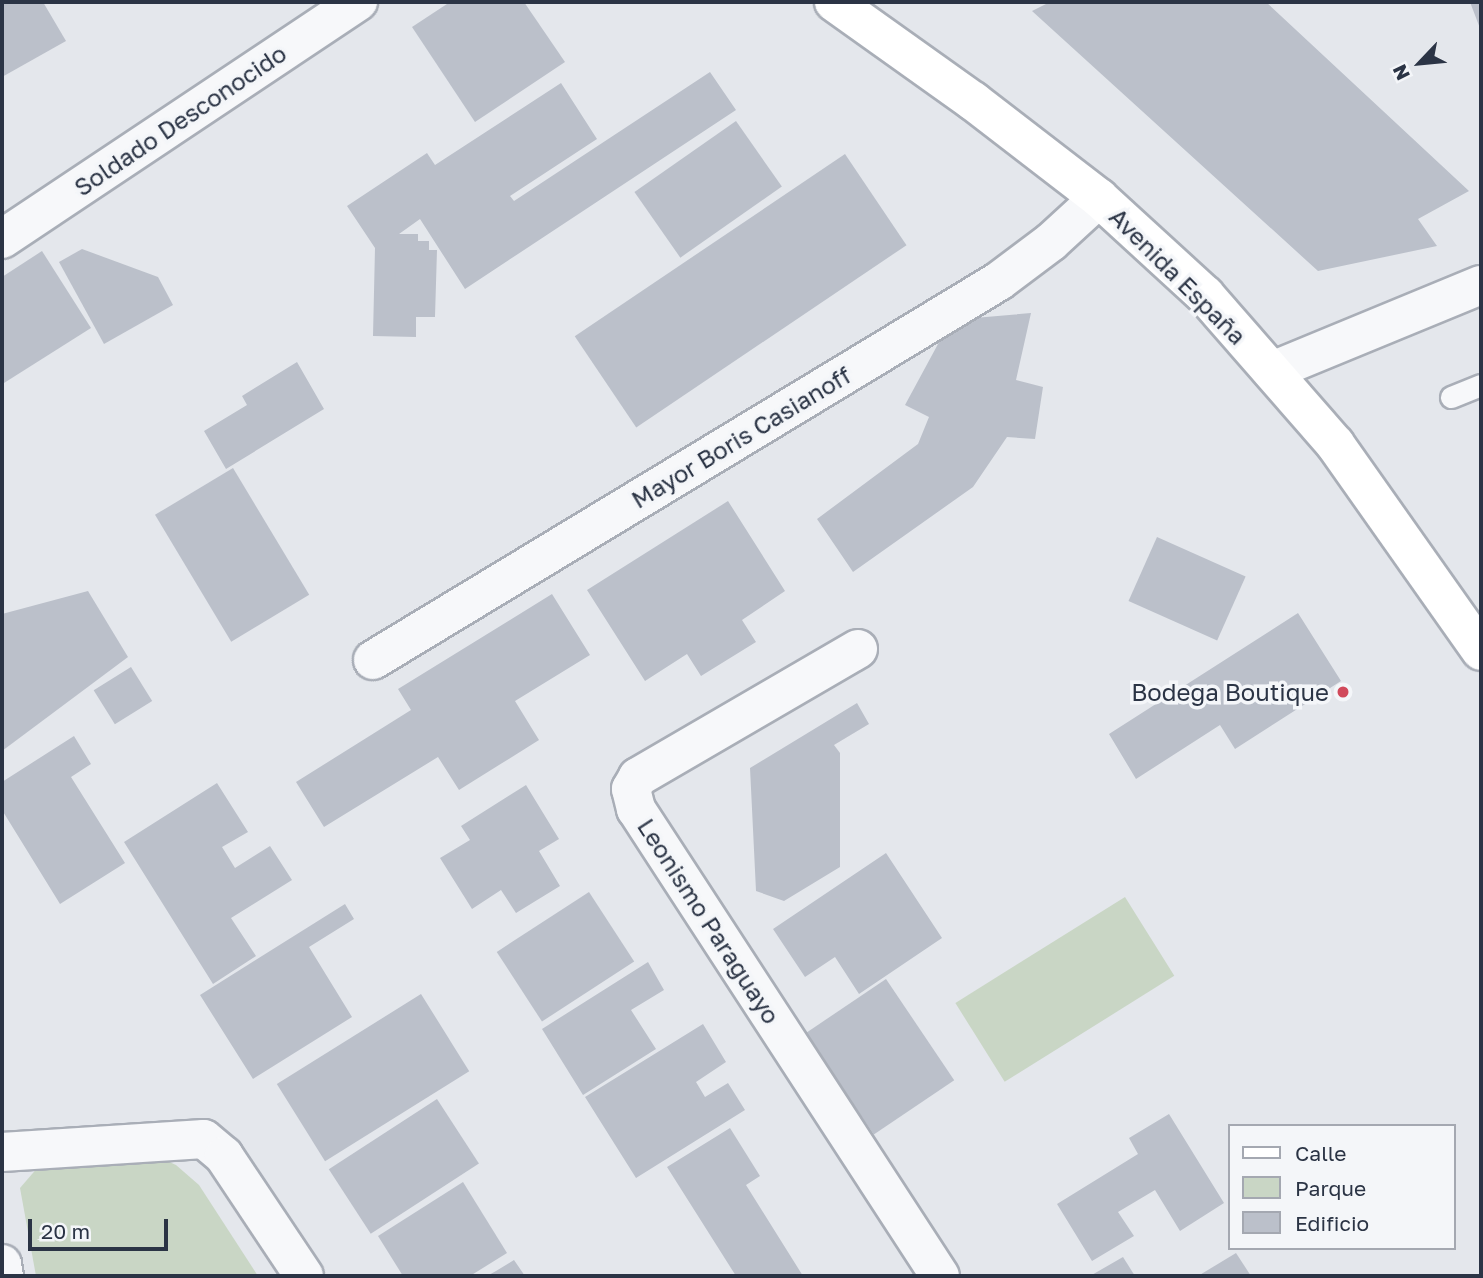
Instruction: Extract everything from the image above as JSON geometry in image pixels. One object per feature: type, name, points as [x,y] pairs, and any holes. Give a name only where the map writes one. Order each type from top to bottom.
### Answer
[{"type":"main road","name":"Avenida España","points":[[834,2],[973,101],[1099,198],[1205,295],[1335,444],[1481,651]]},
{"type":"street","name":"Soldado Desconocido","points":[[2,239],[358,2]]},
{"type":"street","name":"Mayor Boris Casianoff","points":[[373,660],[999,281],[1051,242],[1099,198]]},
{"type":"street","points":[[1272,371],[1481,285]]},
{"type":"street","name":"Leonismo Paraguayo","points":[[858,649],[638,777],[631,789],[636,809],[940,1276]]},
{"type":"street","points":[[2,1152],[204,1139],[225,1156],[304,1276]]},
{"type":"street","points":[[2,1264],[4,1276]]},
{"type":"lane","points":[[1451,397],[1481,386]]},
{"type":"green space","points":[[1125,897],[1174,976],[1005,1082],[955,1003]]},
{"type":"green space","points":[[156,1156],[176,1165],[199,1185],[258,1276],[36,1276],[20,1188],[45,1159]]},
{"type":"building","points":[[2,2],[43,2],[66,41],[2,77]]},
{"type":"building","points":[[450,2],[524,2],[565,62],[475,122],[412,27]]},
{"type":"building","points":[[1050,2],[1266,2],[1469,191],[1418,219],[1437,246],[1318,271],[1032,11]]},
{"type":"building","points":[[1470,2],[1481,2],[1481,31]]},
{"type":"building","points":[[710,72],[736,110],[465,289],[420,219],[399,234],[418,234],[418,241],[429,241],[429,250],[437,250],[435,317],[416,317],[416,337],[373,336],[375,248],[347,206],[427,153],[435,165],[561,83],[597,139],[510,196],[514,201]]},
{"type":"building","points":[[736,121],[782,187],[680,258],[634,192]]},
{"type":"building","points":[[845,154],[907,245],[636,427],[575,336]]},
{"type":"building","points":[[82,249],[158,277],[173,305],[104,344],[59,262]]},
{"type":"building","points":[[42,251],[91,328],[4,383],[2,277]]},
{"type":"building","points":[[1031,313],[1016,380],[1043,387],[1035,439],[1007,437],[973,487],[853,572],[817,519],[918,444],[929,417],[905,405],[951,320]]},
{"type":"building","points":[[297,362],[324,409],[226,469],[204,431],[247,405],[242,396]]},
{"type":"building","points":[[233,468],[309,595],[231,642],[155,515]]},
{"type":"building","points":[[728,501],[785,591],[742,620],[756,642],[701,676],[687,654],[645,681],[587,590]]},
{"type":"building","points":[[1157,537],[1246,576],[1217,640],[1129,601]]},
{"type":"building","points":[[88,591],[128,657],[2,751],[2,614]]},
{"type":"building","points":[[552,594],[590,655],[515,701],[539,740],[459,790],[438,757],[324,827],[296,782],[411,710],[398,689]]},
{"type":"building","points":[[1298,613],[1341,681],[1235,749],[1220,725],[1136,779],[1109,734]]},
{"type":"building","points":[[131,667],[152,701],[115,724],[94,690]]},
{"type":"building","points":[[857,703],[869,724],[834,745],[840,753],[840,867],[784,901],[756,891],[750,768]]},
{"type":"building","points":[[74,736],[91,764],[71,777],[125,863],[60,904],[2,810],[2,782]]},
{"type":"building","points":[[217,783],[248,832],[222,847],[235,868],[270,846],[292,880],[231,918],[256,956],[213,984],[124,842]]},
{"type":"building","points":[[526,785],[559,839],[539,851],[560,886],[516,913],[501,890],[472,909],[440,858],[470,840],[461,826]]},
{"type":"building","points":[[886,853],[942,938],[859,994],[835,957],[805,977],[773,929]]},
{"type":"building","points":[[589,892],[634,962],[542,1022],[497,952]]},
{"type":"building","points":[[345,904],[354,919],[309,947],[352,1017],[253,1079],[200,995]]},
{"type":"building","points":[[648,962],[664,990],[631,1010],[656,1049],[583,1095],[542,1029]]},
{"type":"building","points":[[886,979],[954,1080],[874,1134],[806,1033]]},
{"type":"building","points":[[421,994],[469,1071],[325,1161],[277,1084]]},
{"type":"building","points":[[703,1024],[726,1062],[696,1082],[705,1097],[728,1083],[745,1110],[636,1178],[585,1097]]},
{"type":"building","points":[[437,1099],[479,1164],[371,1234],[329,1169]]},
{"type":"building","points":[[1169,1114],[1224,1203],[1180,1231],[1155,1190],[1118,1212],[1134,1236],[1092,1261],[1057,1204],[1138,1154],[1129,1138]]},
{"type":"building","points":[[730,1128],[760,1176],[746,1185],[803,1276],[736,1276],[667,1167]]},
{"type":"building","points":[[463,1182],[507,1253],[470,1276],[403,1276],[378,1236]]},
{"type":"building","points":[[1236,1253],[1251,1276],[1198,1276]]},
{"type":"building","points":[[1123,1257],[1135,1276],[1090,1276]]},
{"type":"building","points":[[514,1260],[525,1276],[487,1276],[496,1271]]},
{"type":"place","name":"Bodega Boutique","points":[[1343,692]]}]
